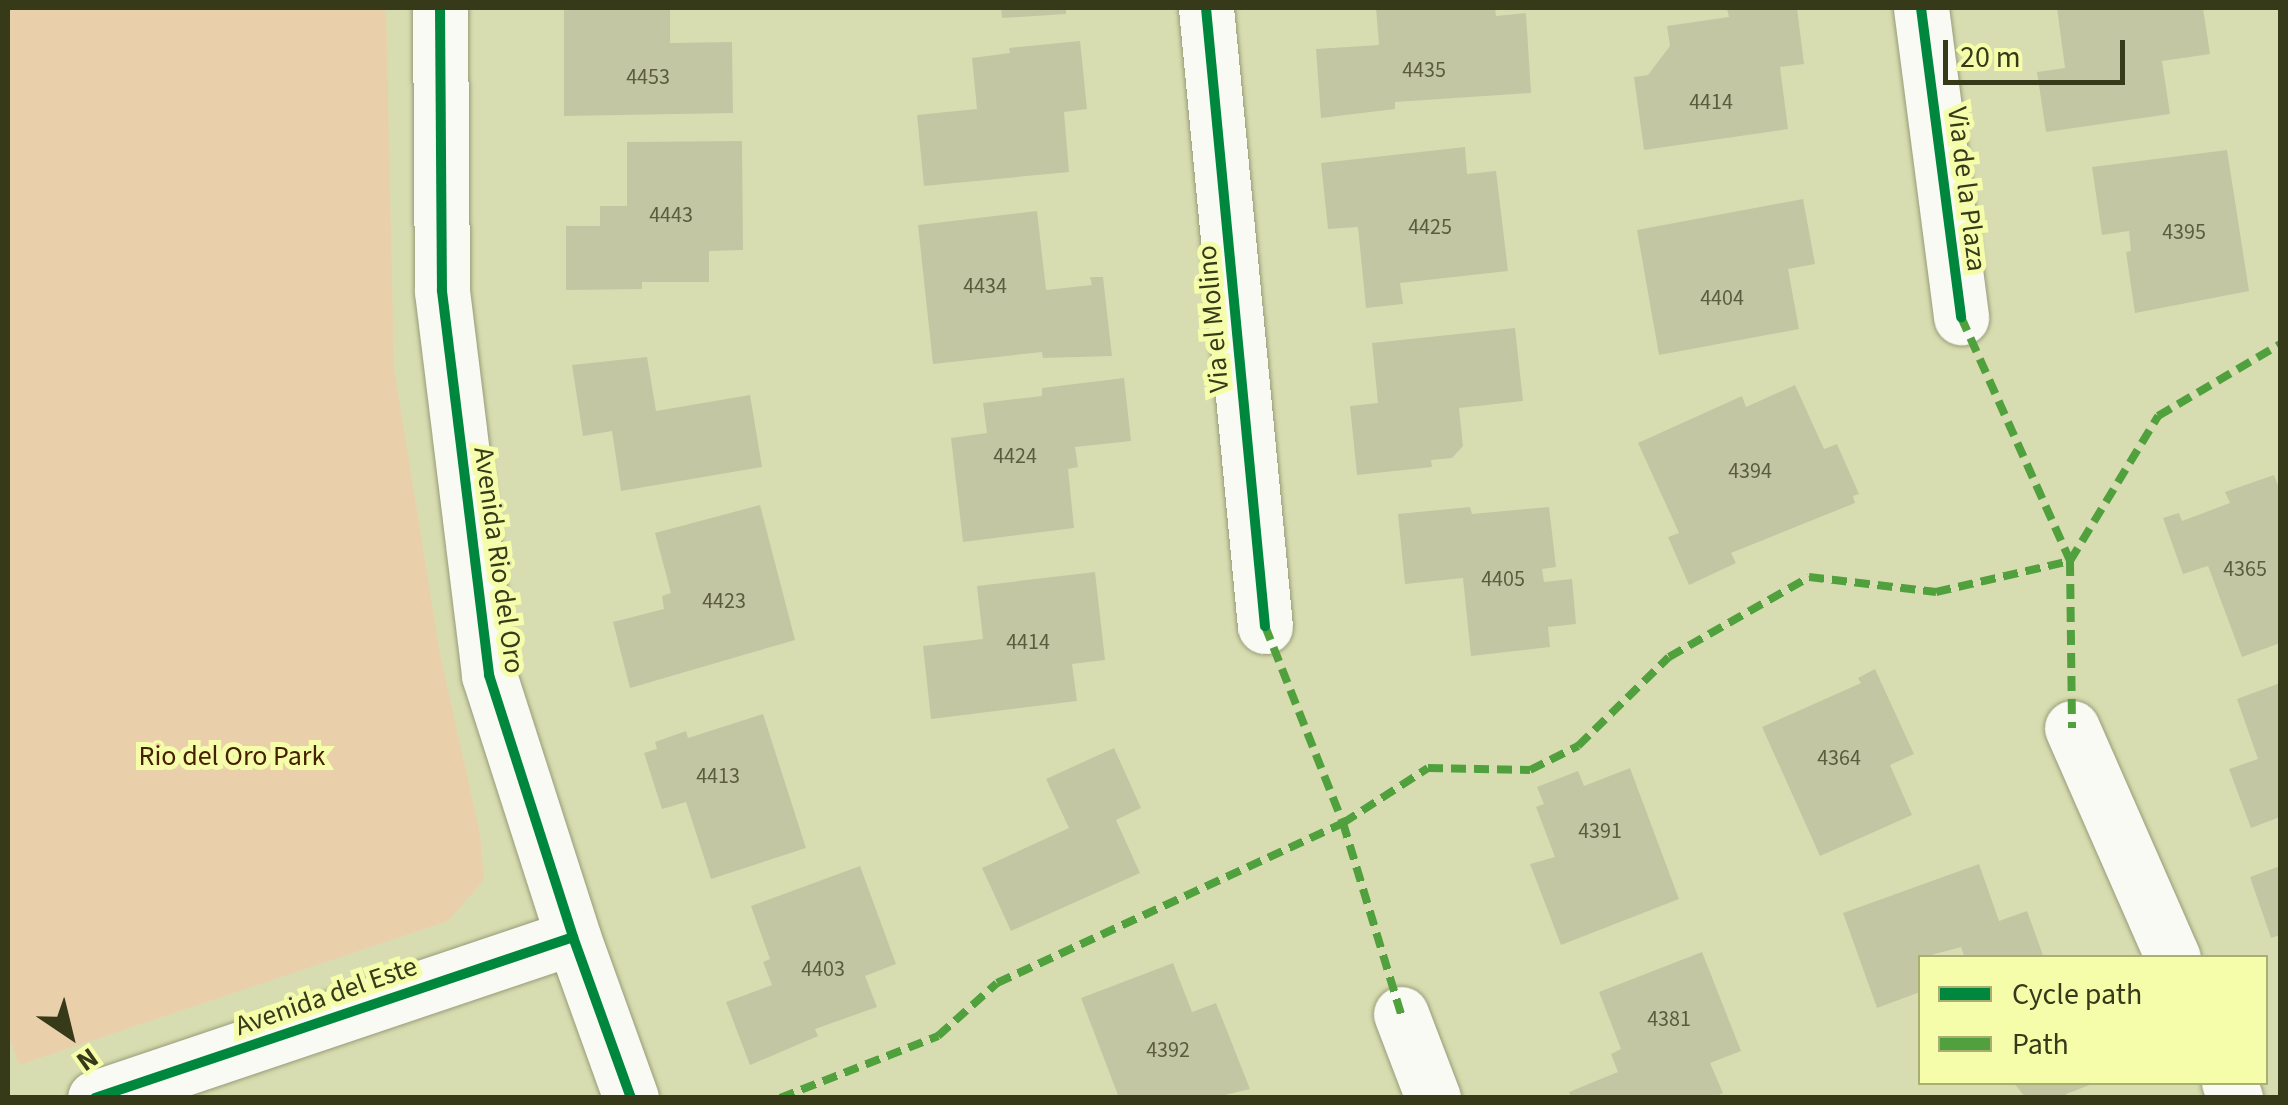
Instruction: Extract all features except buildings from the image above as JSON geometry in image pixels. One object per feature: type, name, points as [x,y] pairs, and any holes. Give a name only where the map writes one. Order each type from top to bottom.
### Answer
[{"type":"street","name":"Avenida Rio del Oro","points":[[440,8],[442,291],[488,675],[572,937],[631,1098]]},
{"type":"street","name":"Via el Molino","points":[[1206,8],[1265,626]]},
{"type":"street","name":"Via de la Plaza","points":[[1920,8],[1961,317]]},
{"type":"street","points":[[2072,728],[2172,955]]},
{"type":"street","name":"Avenida del Este","points":[[94,1098],[572,937]]},
{"type":"street","points":[[1401,1014],[1433,1098]]},
{"type":"green space","name":"Rio del Oro Park","points":[[8,8],[386,8],[394,368],[440,654],[480,834],[484,880],[448,921],[19,1065],[8,1034]]},
{"type":"marked path","points":[[1961,317],[2070,561],[2072,728]]},
{"type":"marked path","points":[[780,1098],[938,1036],[997,983],[1343,823],[1428,768],[1530,770],[1578,746],[1669,657],[1809,577],[1936,592],[2070,561],[2158,416],[2280,344]]},
{"type":"marked path","points":[[1265,626],[1343,823],[1401,1014]]},
{"type":"cycle path","points":[[440,8],[442,291],[489,675],[573,937],[631,1098]]},
{"type":"cycle path","points":[[1206,8],[1265,626]]},
{"type":"cycle path","points":[[1921,8],[1961,317]]},
{"type":"cycle path","points":[[95,1098],[573,937]]}]
